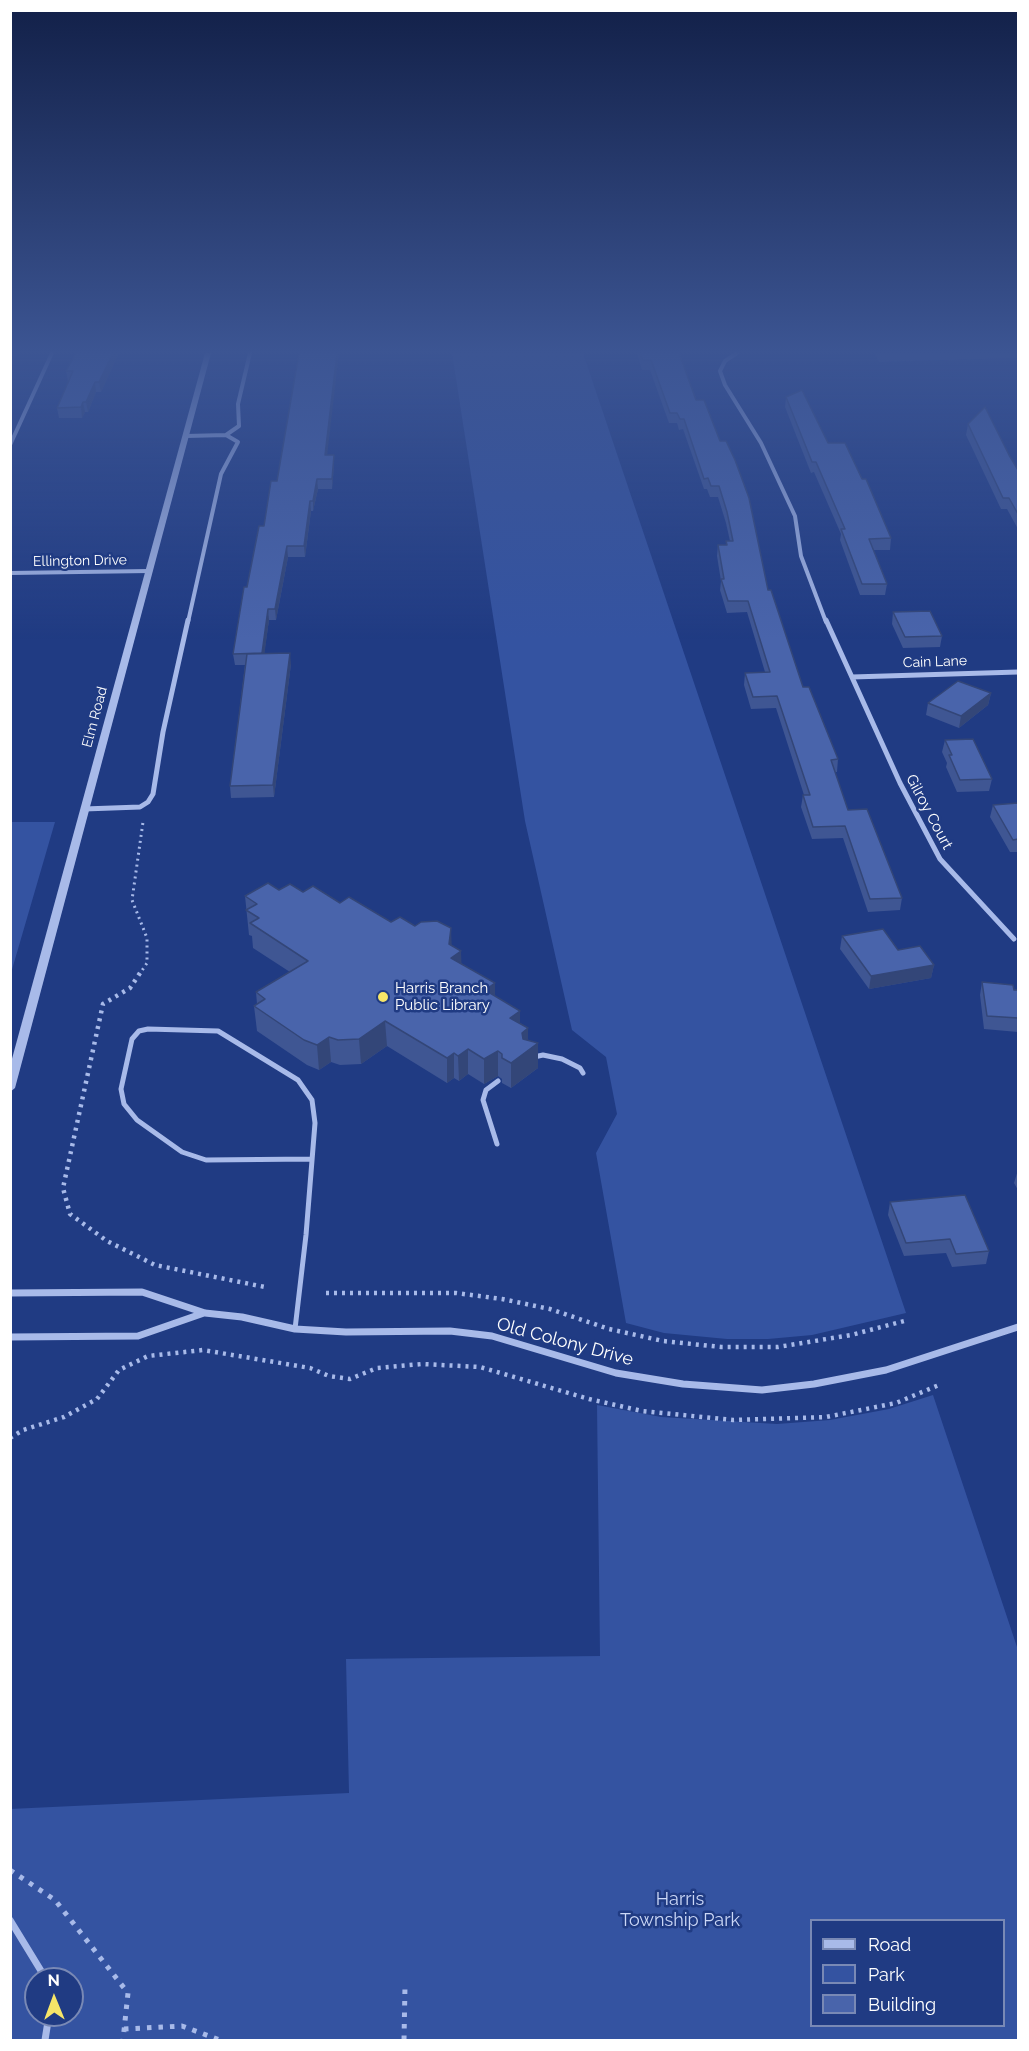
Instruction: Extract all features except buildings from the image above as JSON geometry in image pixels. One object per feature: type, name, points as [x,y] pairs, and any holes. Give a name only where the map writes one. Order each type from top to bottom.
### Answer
[{"type":"street","name":"Elm Road","points":[[10,1088],[183,449]]},
{"type":"street","points":[[84,809],[140,807],[148,802],[153,794],[163,732],[221,474],[236,449]]},
{"type":"street","name":"Gilroy Court","points":[[764,449],[795,516],[801,556],[812,590],[900,783],[940,859],[1014,939]]},
{"type":"street","name":"Ellington Drive","points":[[10,573],[149,571]]},
{"type":"street","name":"Cain Lane","points":[[852,677],[1018,672]]},
{"type":"street","name":"Old Colony Drive","points":[[10,1293],[142,1292],[205,1313],[242,1317],[295,1329],[346,1332],[450,1331],[492,1336],[556,1353],[616,1373],[684,1384],[762,1390],[814,1384],[886,1370],[1018,1327]]},
{"type":"street","name":"Old Colony Drive","points":[[10,1337],[138,1336],[205,1313]]},
{"type":"lane","points":[[295,1329],[312,1159],[315,1111],[307,1091],[298,1080],[228,1035],[208,1029],[148,1029],[139,1031],[132,1039],[121,1089],[124,1104],[137,1120],[182,1152],[206,1160],[312,1159]]},
{"type":"lane","points":[[527,1059],[552,1056],[574,1064],[583,1072]]},
{"type":"lane","points":[[497,1144],[483,1100],[486,1090],[498,1081]]},
{"type":"lane","points":[[10,1920],[39,1967]]},
{"type":"path","points":[[326,1293],[456,1293],[502,1299],[550,1309],[609,1329],[663,1341],[721,1347],[778,1347],[850,1335],[908,1320]]},
{"type":"path","points":[[10,1438],[22,1430],[64,1417],[97,1399],[119,1370],[148,1356],[203,1350],[310,1368],[329,1376],[350,1379],[376,1368],[410,1365],[480,1367],[589,1399],[642,1411],[733,1420],[826,1417],[896,1403],[939,1385]]},
{"type":"path","points":[[10,1870],[55,1899],[128,1993],[123,2040]]},
{"type":"path","points":[[404,2040],[405,1986]]},
{"type":"path","points":[[124,2029],[182,2026],[220,2040]]},
{"type":"green space","points":[[467,449],[615,449],[906,1313],[812,1335],[768,1339],[727,1339],[664,1333],[626,1323],[596,1153],[617,1114],[606,1057],[572,1030],[525,821]]},
{"type":"green space","points":[[10,822],[55,822],[11,973]]},
{"type":"green space","name":"Harris Township Park","points":[[933,1395],[1018,1650],[1018,2040],[11,2040],[10,1809],[349,1793],[346,1659],[600,1656],[597,1405],[661,1417],[777,1424],[830,1420],[889,1409]]},
{"type":"place","name":"Harris Branch Public Library","points":[[383,997]]}]
